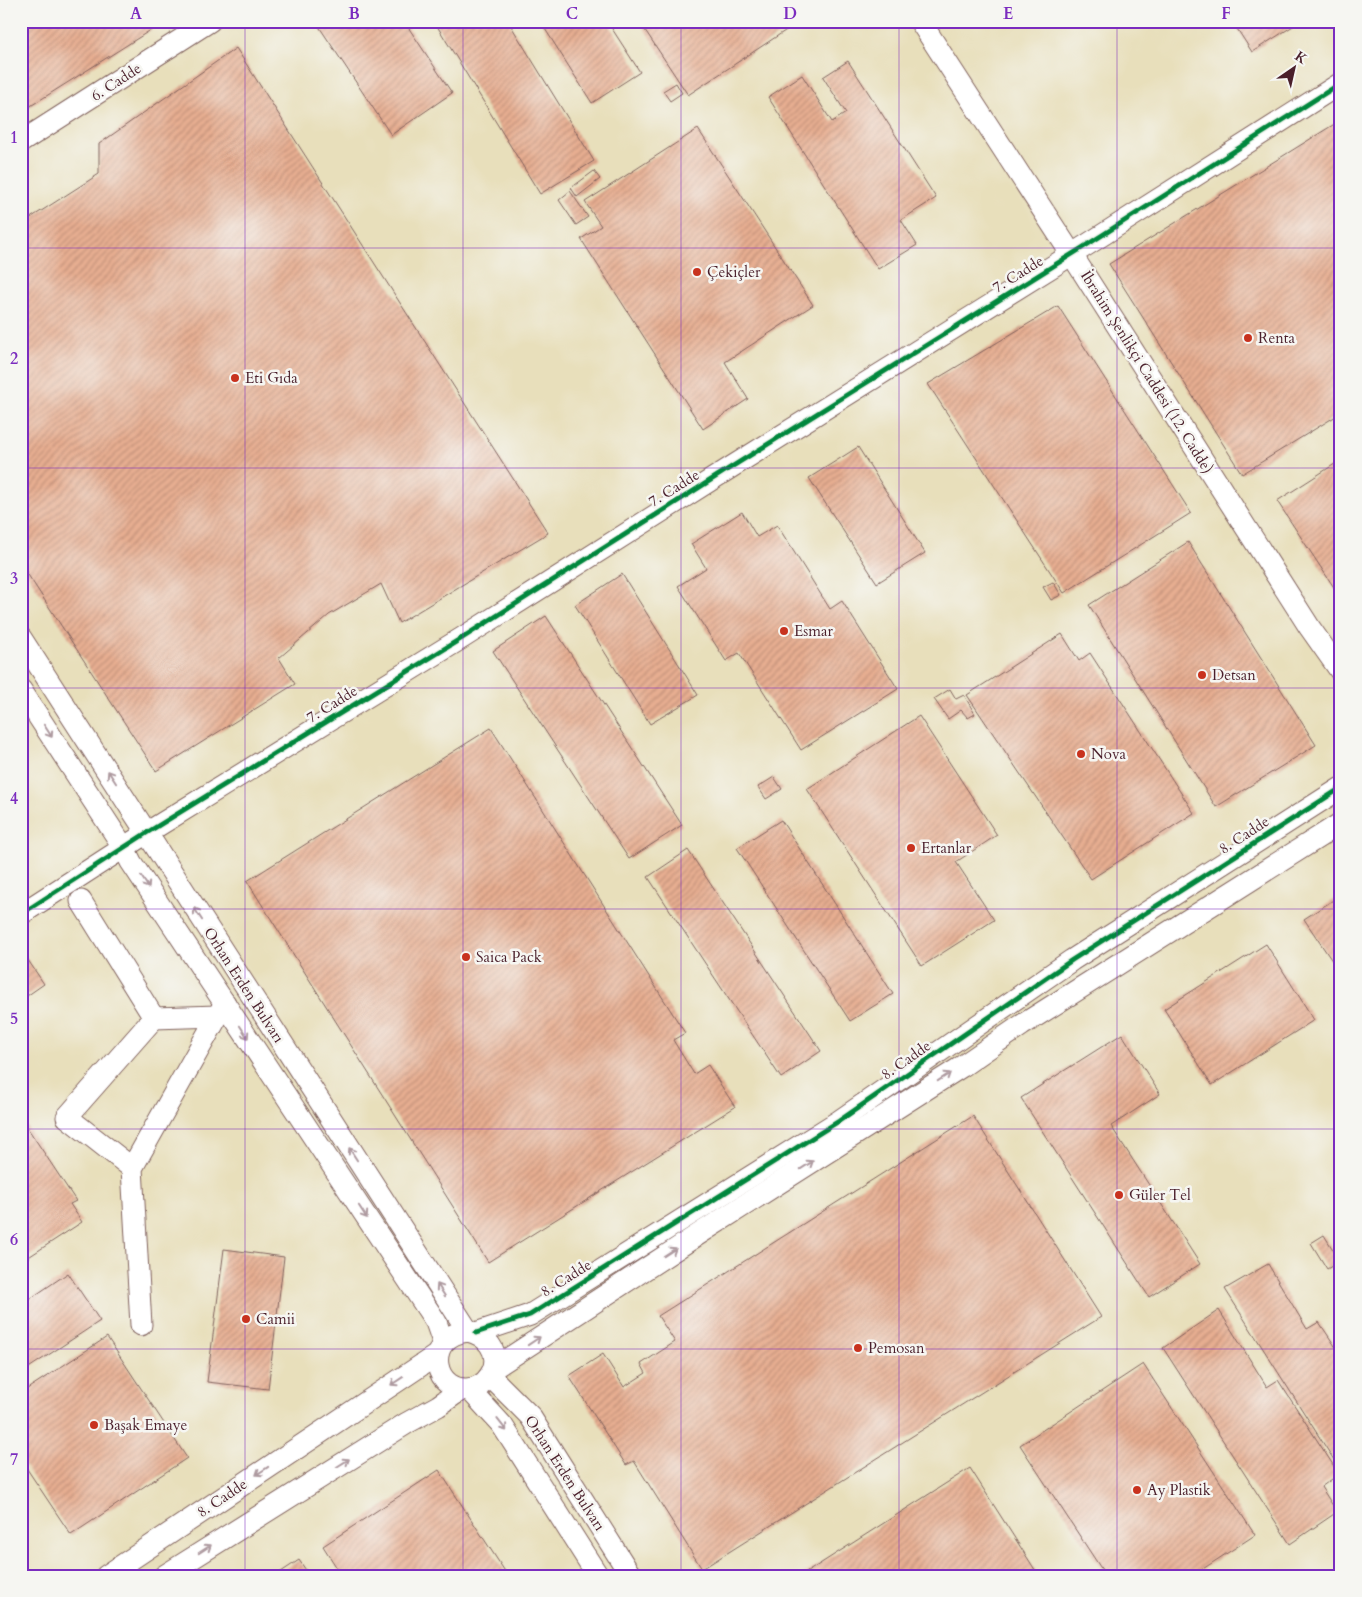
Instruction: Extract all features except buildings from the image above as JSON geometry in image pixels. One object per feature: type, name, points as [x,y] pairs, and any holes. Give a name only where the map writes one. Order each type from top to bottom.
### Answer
[{"type":"street","name":"6. Cadde","points":[[21,142],[210,21]]},
{"type":"street","name":"İbrahim Şenlikçi Caddesi (12. Cadde)","points":[[920,21],[1310,628],[1341,672]]},
{"type":"street","name":"7. Cadde","points":[[21,914],[148,832],[462,638],[732,466],[1072,255],[1341,83]]},
{"type":"street","name":"Orhan Erden Bulvarı","points":[[21,638],[148,832],[174,878],[472,1332],[484,1337],[490,1343],[495,1360],[492,1372],[530,1416],[631,1576]]},
{"type":"street","name":"Orhan Erden Bulvarı","points":[[21,690],[124,848],[221,1009],[436,1322],[440,1348],[437,1363],[440,1373],[453,1386],[466,1389],[502,1425],[598,1576]]},
{"type":"street","name":"8. Cadde","points":[[472,1332],[530,1315],[840,1122],[1072,960],[1341,788]]},
{"type":"street","points":[[164,1576],[391,1433],[466,1389],[477,1387],[484,1383],[492,1372],[686,1242],[961,1067],[1022,1025],[1341,823]]},
{"type":"street","points":[[81,901],[154,1018]]},
{"type":"street","points":[[132,1168],[68,1117],[154,1018],[221,1009]]},
{"type":"street","points":[[141,1324],[132,1168],[221,1009]]},
{"type":"street","points":[[440,1348],[450,1336],[459,1332],[472,1332]]},
{"type":"street","name":"8. Cadde","points":[[106,1576],[440,1348]]},
{"type":"cycle path","points":[[21,914],[148,832],[462,638],[1341,83]]},
{"type":"cycle path","points":[[476,1333],[530,1315],[839,1121],[1072,960],[1341,788]]},
{"type":"place","name":"Çekiçler","points":[[697,272]]},
{"type":"place","name":"Renta","points":[[1248,338]]},
{"type":"place","name":"Eti Gıda","points":[[235,378]]},
{"type":"place","name":"Esmar","points":[[784,631]]},
{"type":"place","name":"Detsan","points":[[1202,675]]},
{"type":"place","name":"Nova","points":[[1081,754]]},
{"type":"place","name":"Ertanlar","points":[[911,848]]},
{"type":"place","name":"Saica Pack","points":[[466,957]]},
{"type":"place","name":"Güler Tel","points":[[1119,1195]]},
{"type":"place","name":"Camii","points":[[246,1319]]},
{"type":"place","name":"Pemosan","points":[[858,1348]]},
{"type":"place","name":"Başak Emaye","points":[[94,1425]]},
{"type":"place","name":"Ay Plastik","points":[[1137,1490]]}]
